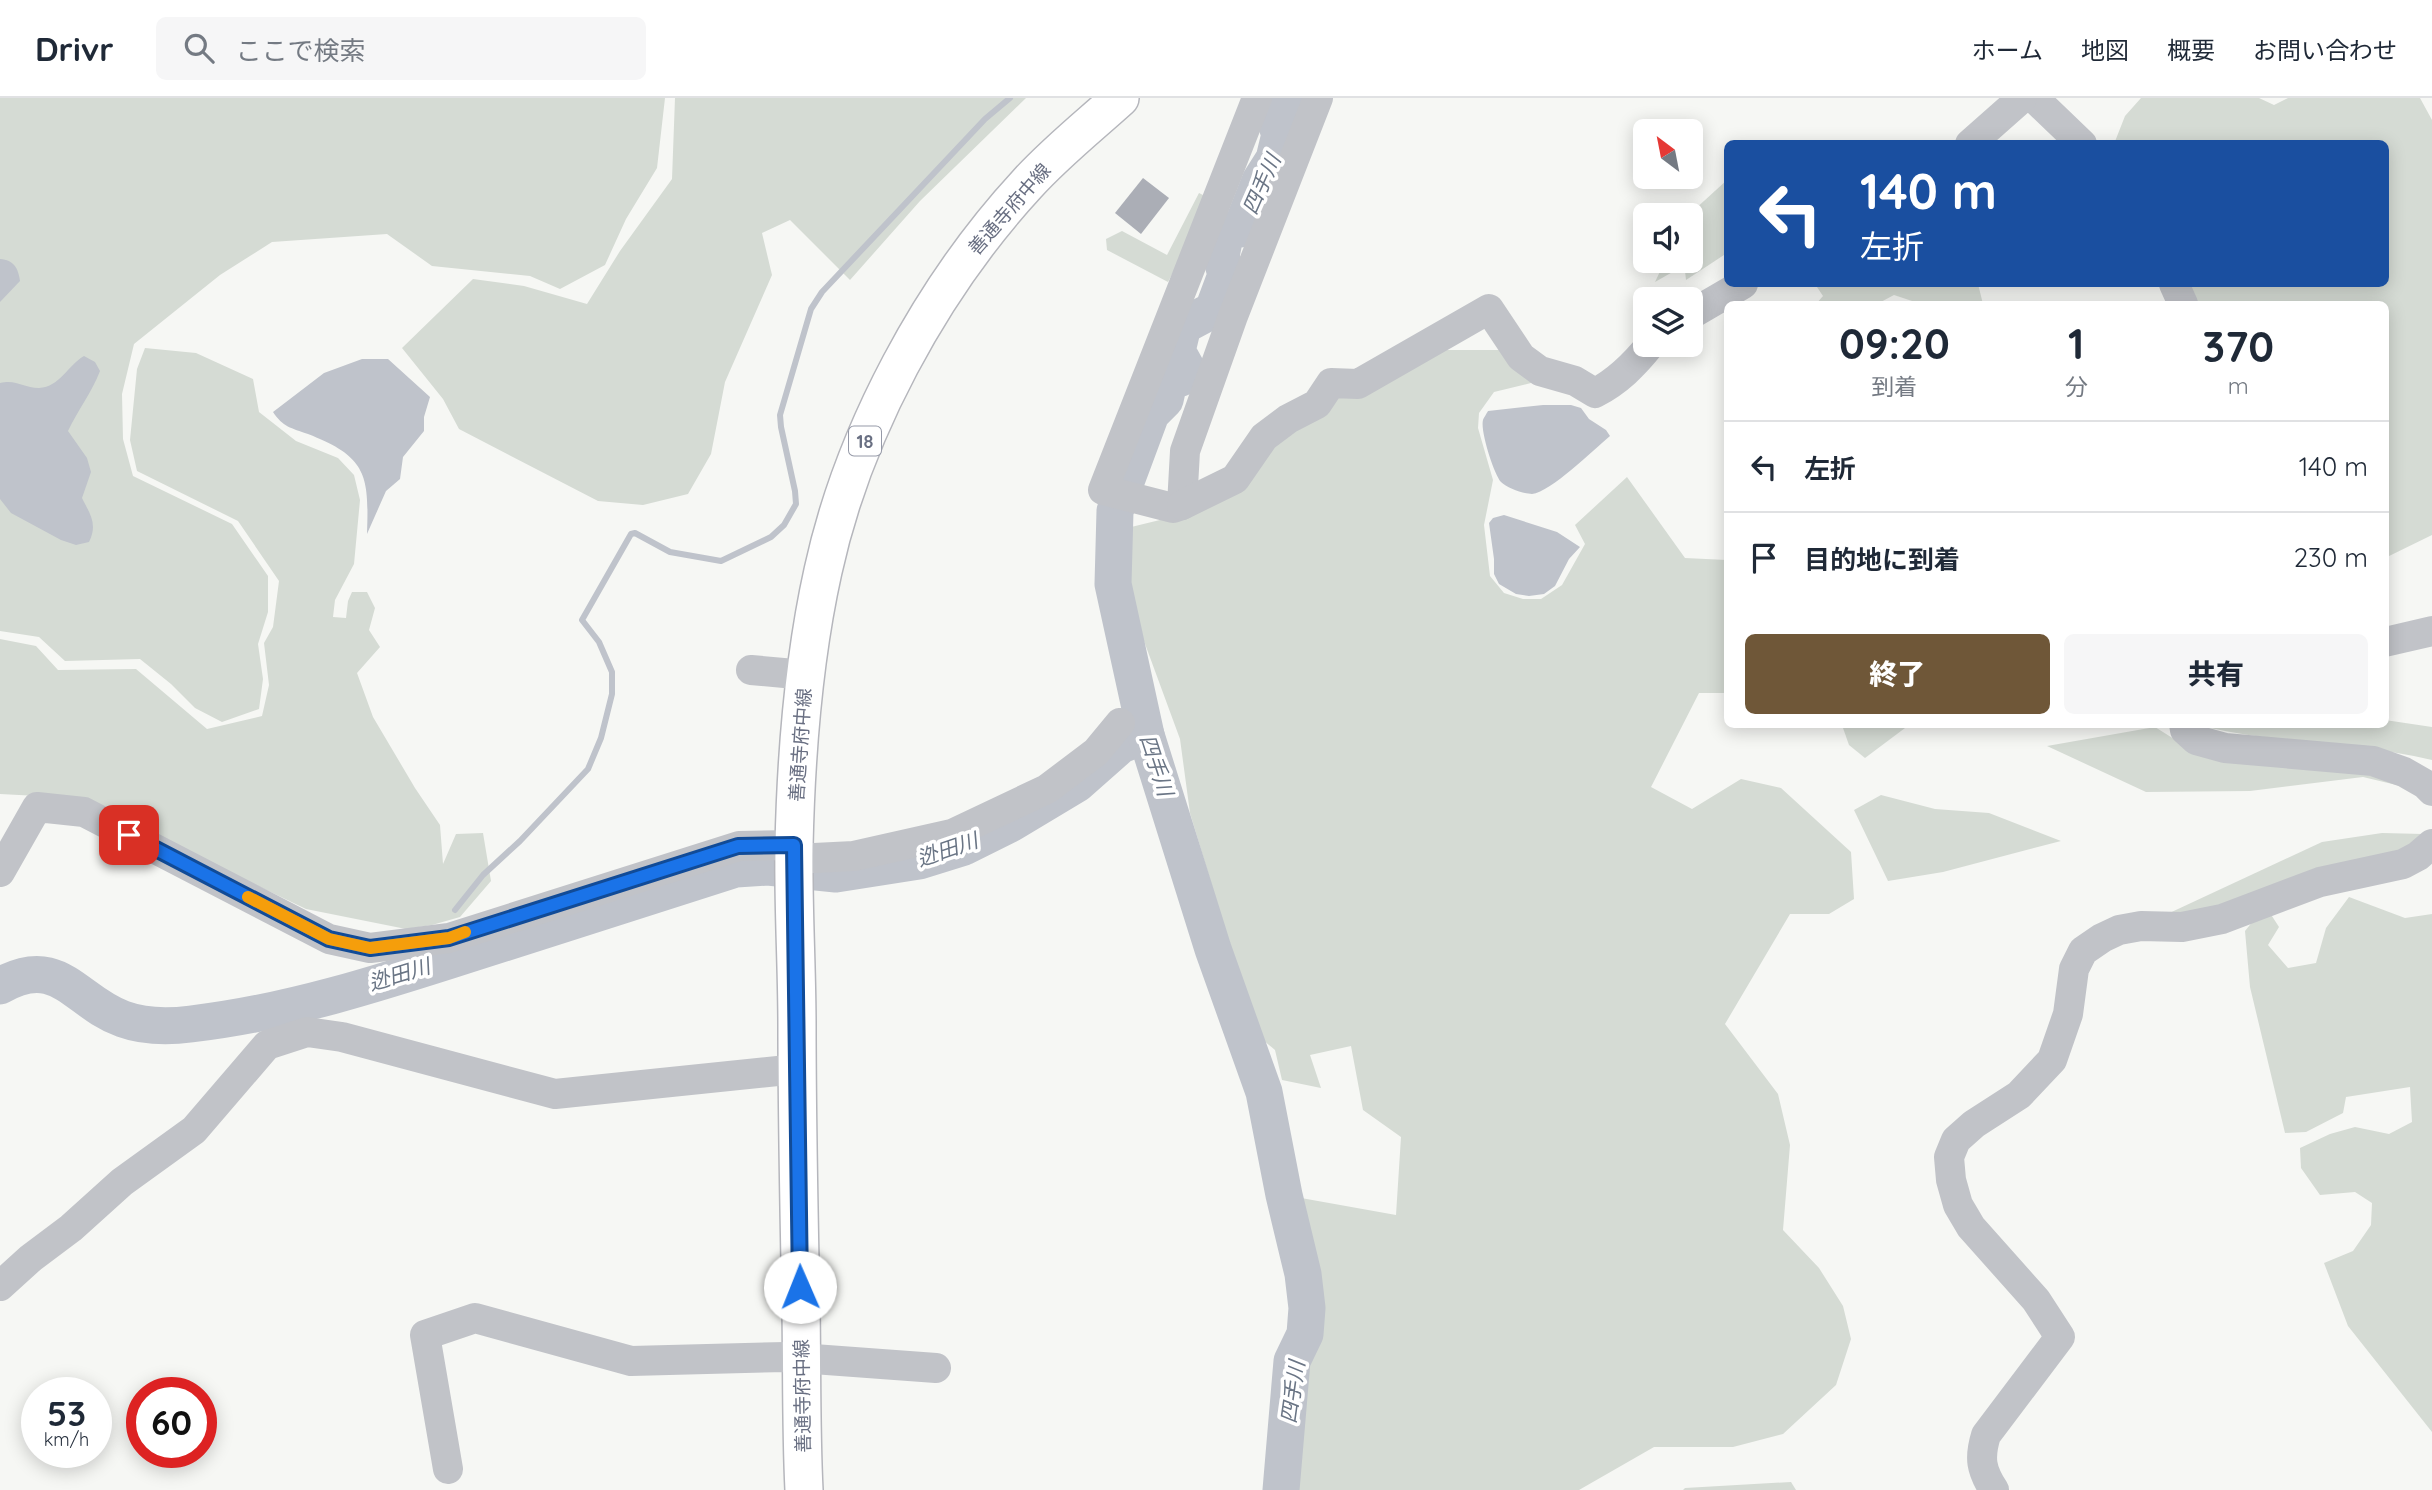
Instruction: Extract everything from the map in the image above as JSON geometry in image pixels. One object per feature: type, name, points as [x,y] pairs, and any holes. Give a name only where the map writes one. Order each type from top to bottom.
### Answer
[{"type":"main road","name":"善通寺府中線","points":[[804,1490],[794,862],[800,730],[823,569],[844,499],[885,396],[918,331],[954,274],[1010,203],[1120,98]]},
{"type":"street","points":[[1257,98],[1103,490],[1178,507],[1236,479],[1264,438],[1288,419],[1317,404],[1331,383],[1358,384],[1489,309],[1521,356],[1540,370],[1575,381],[1595,393],[1611,385],[1640,357]]},
{"type":"street","points":[[1178,507],[1185,451],[1233,316],[1318,98]]},
{"type":"street","points":[[1975,140],[2022,98]]},
{"type":"street","points":[[2034,98],[2078,140]]},
{"type":"street","points":[[1703,308],[1739,287]]},
{"type":"street","points":[[2389,641],[2432,631]]},
{"type":"street","points":[[751,670],[806,675]]},
{"type":"street","points":[[0,872],[37,807],[84,812],[329,939],[370,948],[449,938],[738,846],[794,862],[854,856],[952,834],[1047,789],[1096,752],[1120,723]]},
{"type":"street","points":[[2185,728],[2196,740],[2225,748],[2373,761],[2404,772],[2432,791]]},
{"type":"street","points":[[1994,1490],[1985,1477],[1980,1454],[1986,1435],[2060,1337],[2036,1300],[1971,1227],[1958,1205],[1951,1180],[1949,1157],[1956,1140],[1974,1124],[2019,1096],[2052,1060],[2068,1014],[2074,969],[2083,951],[2119,930],[2141,926],[2182,927],[2222,919],[2320,882],[2403,864],[2432,844]]},
{"type":"street","points":[[0,1286],[122,1182],[194,1130],[267,1045],[307,1032],[342,1037],[555,1094],[797,1069]]},
{"type":"street","points":[[447,1469],[425,1335],[475,1318],[631,1361],[801,1358],[936,1368]]},
{"type":"shaded area","points":[[0,98],[665,98],[657,168],[626,219],[605,265],[560,289],[530,276],[432,266],[387,234],[272,242],[220,275],[134,344],[122,394],[123,439],[133,476],[232,524],[268,576],[268,612],[258,644],[263,679],[259,709],[222,722],[195,708],[140,659],[65,661],[39,637],[0,631]]},
{"type":"shaded area","points":[[675,98],[1026,98],[920,201],[850,280],[790,220],[762,233],[772,275],[725,382],[711,454],[688,494],[643,505],[598,501],[459,429],[443,399],[402,348],[473,279],[524,286],[587,304],[620,251],[672,179]]},
{"type":"shaded area","points":[[2141,98],[2259,98],[2274,105],[2288,98],[2420,98],[2432,120],[2432,535],[2389,556],[2389,301],[2194,301],[2186,287],[2389,287],[2389,140],[2116,140],[2125,116]]},
{"type":"shaded area","points":[[1724,183],[1724,255],[1703,269],[1702,203]]},
{"type":"shaded area","points":[[1199,193],[1211,199],[1168,282],[1107,250],[1106,239],[1122,231],[1167,255]]},
{"type":"shaded area","points":[[0,259],[15,266],[20,281],[0,302]]},
{"type":"shaded area","points":[[1659,273],[1671,273],[1655,282]]},
{"type":"shaded area","points":[[1685,273],[1697,273],[1686,280]]},
{"type":"shaded area","points":[[1817,287],[1979,287],[1982,301],[1912,301],[1894,295],[1883,301],[1819,301],[1823,296]]},
{"type":"shaded area","points":[[145,348],[196,353],[253,379],[259,412],[296,441],[338,458],[354,475],[360,500],[354,564],[335,600],[333,617],[346,618],[352,592],[367,592],[375,608],[369,630],[380,647],[357,673],[373,717],[440,825],[443,864],[456,834],[483,833],[491,881],[460,917],[406,929],[306,909],[76,798],[0,794],[0,639],[36,646],[58,670],[136,669],[207,729],[262,716],[269,685],[264,643],[273,627],[279,581],[238,521],[137,471],[130,440],[137,369]]},
{"type":"shaded area","points":[[1435,350],[1509,350],[1535,382],[1494,392],[1479,413],[1478,428],[1493,480],[1484,525],[1490,576],[1504,593],[1523,599],[1541,599],[1562,585],[1585,544],[1575,525],[1627,477],[1685,558],[1724,560],[1724,693],[1699,693],[1651,787],[1692,809],[1741,779],[1781,788],[1851,852],[1854,899],[1829,914],[1790,914],[1725,1024],[1778,1094],[1790,1145],[1783,1230],[1819,1268],[1843,1306],[1851,1339],[1836,1385],[1783,1434],[1733,1447],[1654,1447],[1579,1490],[1289,1490],[1302,1362],[1316,1335],[1310,1248],[1290,1196],[1396,1215],[1401,1137],[1363,1110],[1351,1046],[1310,1055],[1321,1088],[1282,1080],[1275,1050],[1257,1035],[1190,813],[1180,739],[1123,584],[1123,529],[1164,519],[1336,395]]},
{"type":"shaded area","points":[[84,356],[95,362],[100,371],[68,431],[87,458],[91,472],[82,498],[92,519],[92,536],[89,542],[76,545],[61,540],[11,513],[0,499],[0,383],[11,382],[33,388],[46,387],[58,380]]},
{"type":"shaded area","points":[[362,359],[388,359],[430,397],[424,417],[424,431],[403,457],[400,479],[386,491],[367,534],[365,482],[353,460],[328,442],[288,426],[273,412],[324,373]]},
{"type":"shaded area","points":[[1571,405],[1581,408],[1589,419],[1606,430],[1610,436],[1550,486],[1529,494],[1501,482],[1491,462],[1483,420],[1488,411]]},
{"type":"shaded area","points":[[1504,515],[1557,532],[1580,547],[1569,559],[1555,586],[1544,594],[1516,594],[1499,584],[1494,574],[1489,523],[1493,518]]},
{"type":"shaded area","points":[[2389,721],[2432,727],[2432,760],[2375,750],[2211,728],[2389,728]]},
{"type":"shaded area","points":[[1843,728],[1905,728],[1865,758],[1849,745]]},
{"type":"shaded area","points":[[2157,728],[2201,756],[2387,775],[2409,788],[2363,777],[2250,791],[2146,792],[2047,746]]},
{"type":"shaded area","points":[[1881,795],[1935,809],[1989,813],[2061,841],[1943,872],[1888,881],[1854,810]]},
{"type":"shaded area","points":[[2382,833],[2424,834],[2398,856],[2201,914],[2163,916],[2322,842]]},
{"type":"shaded area","points":[[2349,897],[2405,918],[2432,914],[2432,1432],[2348,1326],[2324,1263],[2353,1251],[2371,1225],[2372,1203],[2355,1192],[2320,1195],[2301,1168],[2300,1148],[2330,1134],[2355,1127],[2389,1134],[2412,1122],[2410,1087],[2346,1097],[2343,1113],[2306,1132],[2285,1133],[2250,987],[2245,931],[2257,916],[2270,913],[2279,927],[2268,945],[2288,968],[2316,963],[2326,928]]},
{"type":"shaded area","points":[[1791,1482],[1796,1490],[1683,1490],[1685,1488]]},
{"type":"building","points":[[1143,178],[1169,198],[1141,234],[1115,213]]},
{"type":"waterway","points":[[455,910],[483,875],[520,841],[588,769],[601,738],[612,694],[612,672],[599,642],[582,620],[631,534],[635,533],[670,552],[721,561],[771,537],[784,525],[796,504],[780,415],[811,309],[822,292],[985,119],[1010,98]]},
{"type":"waterway","name":"四手川","points":[[1281,1490],[1292,1361],[1305,1334],[1307,1308],[1303,1274],[1264,1092],[1213,949],[1146,735],[1113,584],[1115,511],[1151,414],[1165,400],[1169,382],[1181,378],[1187,369],[1177,351],[1183,326],[1213,310],[1226,275],[1221,256],[1226,231],[1241,229],[1260,181],[1274,159],[1280,134],[1276,117],[1293,98]]},
{"type":"waterway","name":"迯田川","points":[[0,986],[20,977],[37,974],[52,977],[66,983],[106,1011],[131,1022],[148,1025],[182,1025],[298,1005],[403,975],[736,869],[768,867],[836,874],[919,861],[964,847],[1012,823],[1077,784],[1121,745],[1146,735]]},
{"type":"waterway","points":[[452,948],[455,959]]},
{"type":"slow traffic","points":[[248,897],[329,939],[370,948],[449,938],[465,932]]},
{"type":"route","points":[[129,835],[329,939],[370,948],[449,938],[738,846],[794,845],[800,1287]]}]
